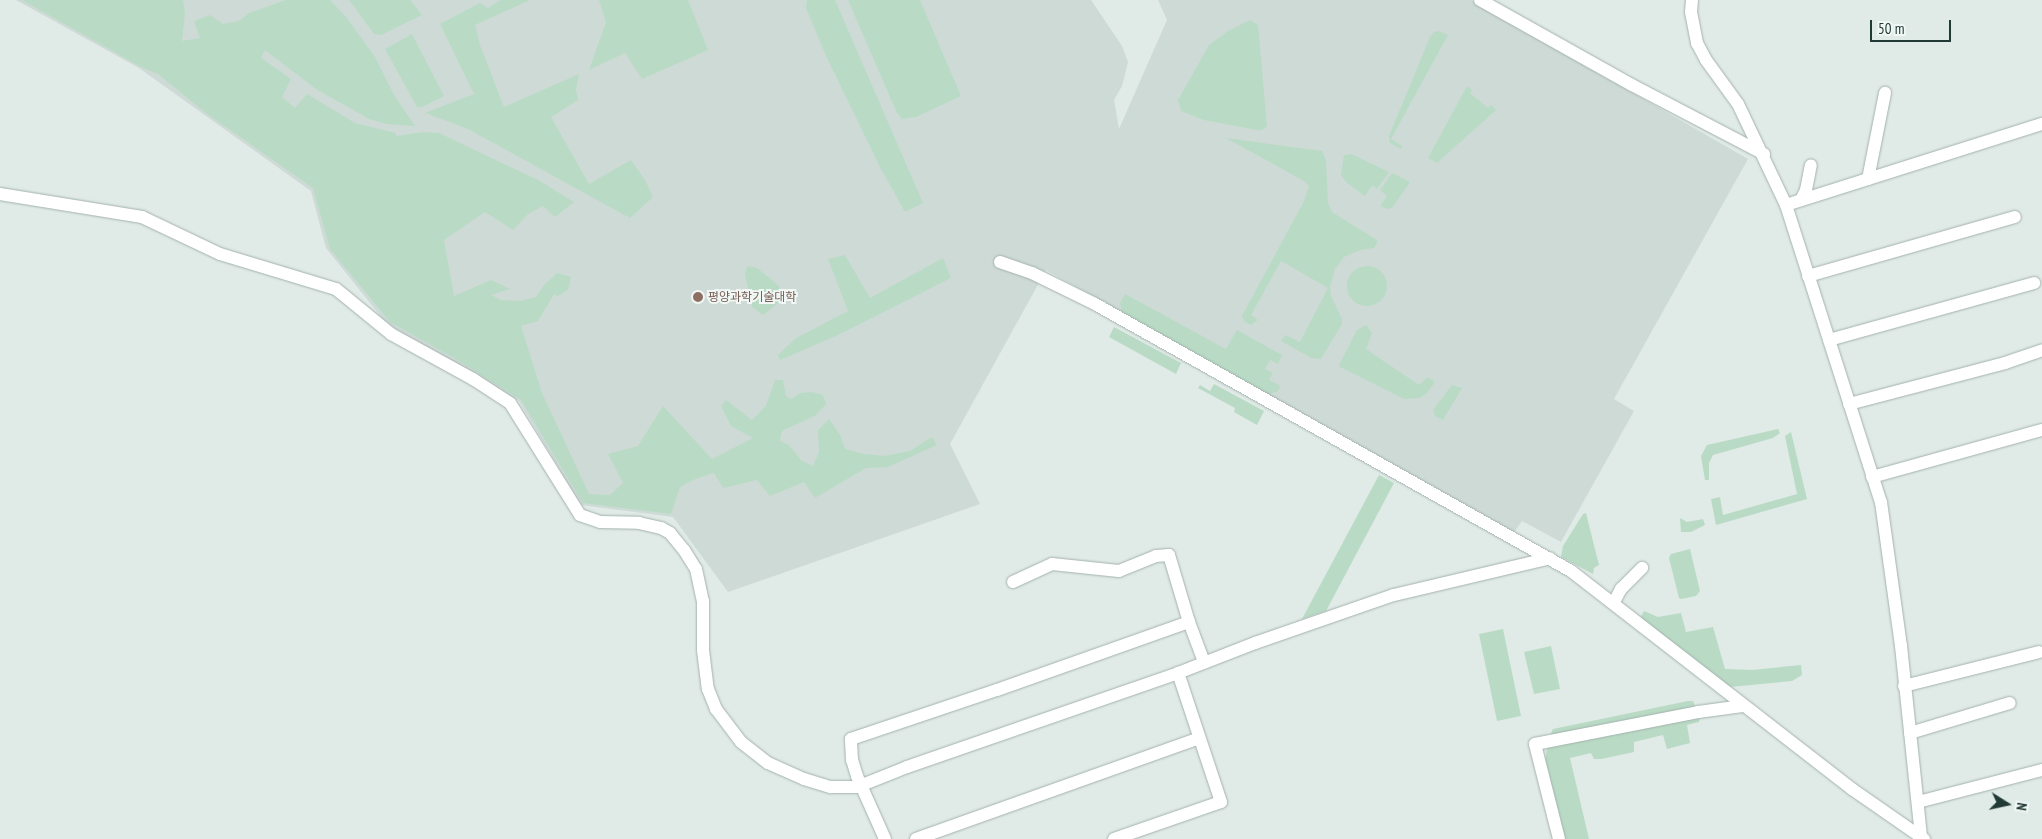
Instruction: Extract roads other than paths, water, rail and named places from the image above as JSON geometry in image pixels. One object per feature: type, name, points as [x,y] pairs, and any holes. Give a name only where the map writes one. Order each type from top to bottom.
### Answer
[{"type":"street","points":[[1480,0],[1632,85],[1764,154]]},
{"type":"street","points":[[1692,0],[1691,12],[1697,43],[1706,60],[1738,104],[1764,154],[1786,205],[1881,502],[1901,646],[1922,838]]},
{"type":"street","points":[[1868,179],[1885,93]]},
{"type":"street","points":[[1786,205],[2042,124]]},
{"type":"street","points":[[1801,200],[1806,190],[1811,165]]},
{"type":"street","points":[[0,194],[142,217],[220,254],[336,289],[391,334],[473,379],[510,403],[580,515],[600,522],[640,523],[660,528],[670,533],[684,550],[696,569],[703,601],[703,650],[708,689],[716,709],[740,742],[768,763],[804,779],[831,787],[862,785],[1394,596],[1550,558]]},
{"type":"street","points":[[1808,276],[2015,217]]},
{"type":"street","points":[[1000,262],[1032,273],[1095,304],[1550,558],[1614,602],[1743,706],[1852,789],[1922,838]]},
{"type":"street","points":[[1828,340],[2034,283]]},
{"type":"street","points":[[1849,404],[2005,363],[2042,350]]},
{"type":"street","points":[[1872,477],[2042,430]]},
{"type":"street","points":[[1013,582],[1052,564],[1118,571],[1156,556],[1170,555],[1189,622],[1204,662]]},
{"type":"street","points":[[1614,602],[1621,589],[1642,568]]},
{"type":"street","points":[[885,839],[852,760],[851,739],[1189,622]]},
{"type":"street","points":[[1904,686],[2039,652]]},
{"type":"street","points":[[1114,839],[1221,802],[1178,673]]},
{"type":"street","points":[[1910,733],[2010,703]]},
{"type":"street","points":[[1560,839],[1535,744],[1698,712],[1743,706]]},
{"type":"street","points":[[916,839],[1199,738]]},
{"type":"street","points":[[1918,802],[2042,770]]},
{"type":"place","name":"평양과학기술대학","points":[[698,297]]}]
